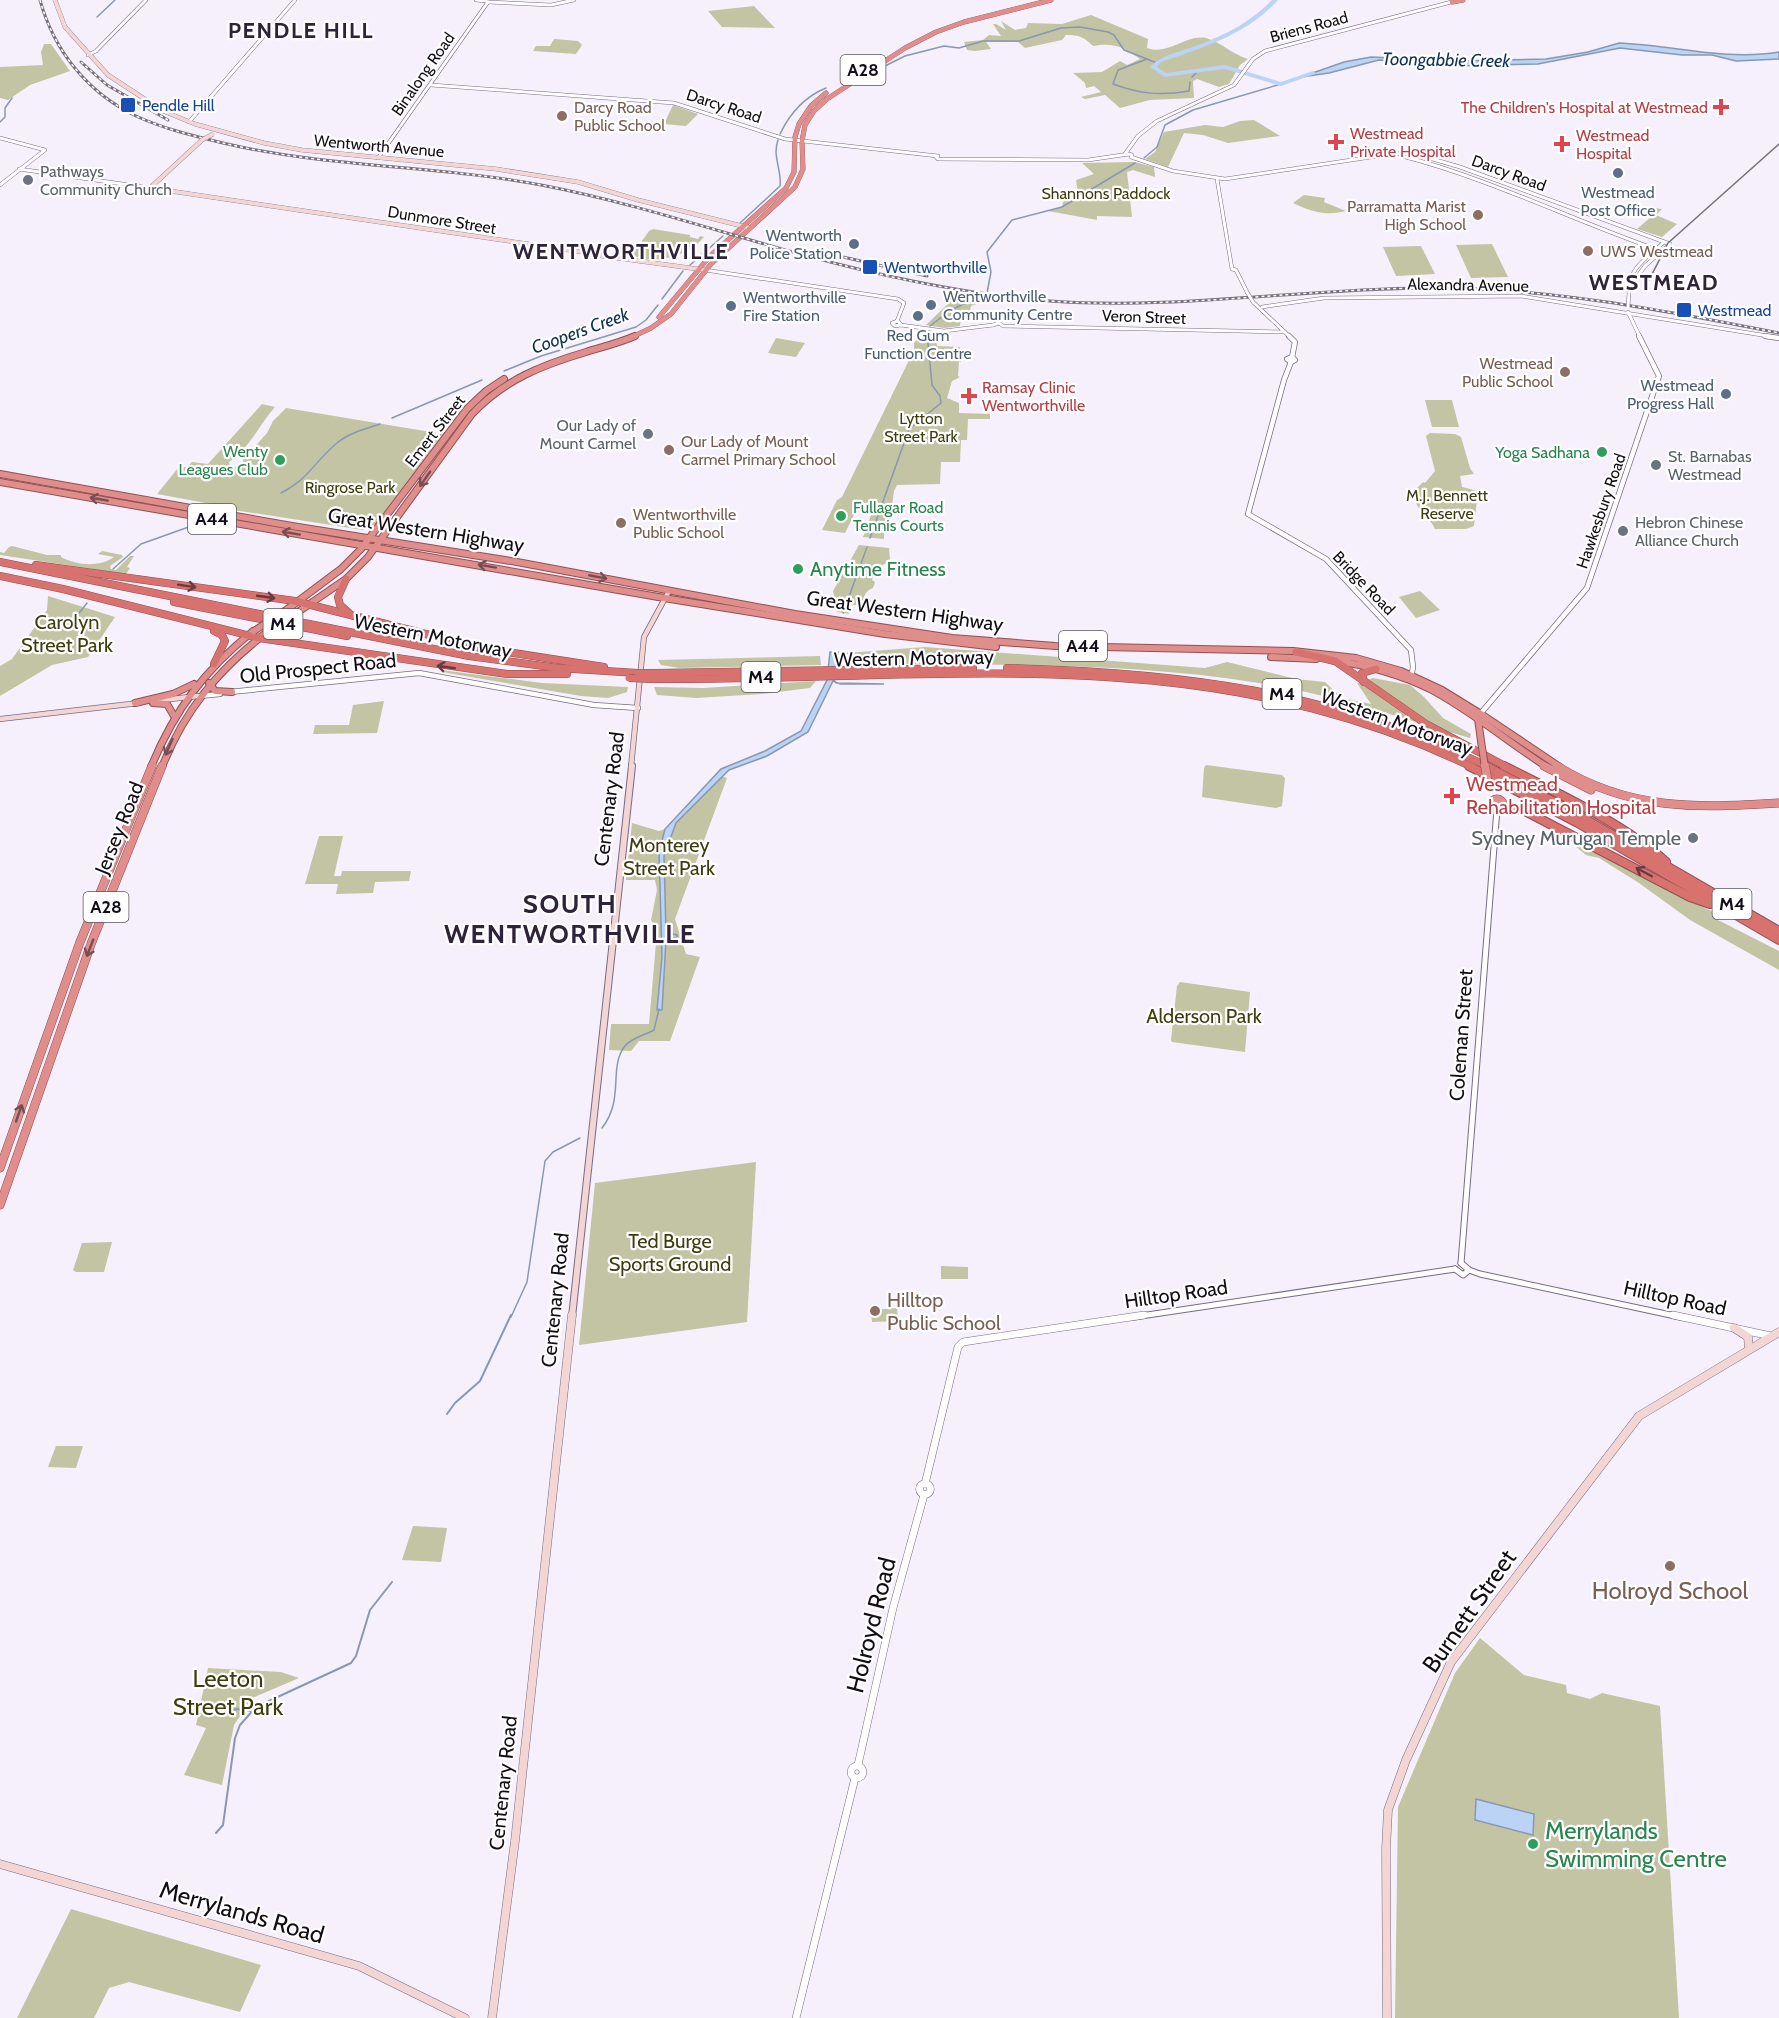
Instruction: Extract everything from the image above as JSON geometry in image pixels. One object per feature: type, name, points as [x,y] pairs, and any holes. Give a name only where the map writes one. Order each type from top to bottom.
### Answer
[{"type":"highway","name":"A28","points":[[697,269],[781,193],[790,182],[794,172],[795,140],[801,118],[819,99],[911,40],[956,21],[1037,0]]},
{"type":"highway","name":"A28","points":[[705,270],[795,187],[803,169],[802,141],[805,125],[820,104],[914,43],[964,22],[1051,0]]},
{"type":"highway","name":"Emert Street","points":[[364,545],[467,409],[486,391],[531,366],[613,341],[646,326],[666,310],[697,269]]},
{"type":"highway","name":"Emert Street","points":[[380,540],[472,414],[489,396],[538,367],[616,344],[651,328],[679,305],[705,270]]},
{"type":"highway","name":"Great Western Highway","points":[[0,474],[906,631],[1017,644],[1296,652],[1352,657],[1412,677],[1479,716],[1572,776],[1625,798],[1663,806],[1695,808],[1779,803]]},
{"type":"highway","name":"Great Western Highway","points":[[0,482],[664,598],[960,645],[1335,661],[1412,677]]},
{"type":"highway","points":[[392,524],[393,543]]},
{"type":"highway","points":[[334,532],[365,533],[376,530]]},
{"type":"highway","name":"Jersey Road","points":[[0,1205],[91,944],[170,746],[198,696],[226,664],[266,633],[346,579],[368,557],[380,540]]},
{"type":"highway","points":[[341,569],[352,552],[349,543]]},
{"type":"highway","name":"Jersey Road","points":[[0,1168],[77,950],[152,764],[174,716],[214,664],[250,633],[299,602],[341,569],[364,545]]},
{"type":"highway","points":[[368,557],[378,553],[404,552]]},
{"type":"highway","name":"Western Motorway","points":[[0,562],[469,656],[558,668],[652,676],[822,672],[987,673],[1138,678],[1223,688],[1314,708],[1404,737],[1479,769],[1540,801],[1779,940]]},
{"type":"highway","points":[[14,565],[50,566],[299,602],[490,650],[631,674]]},
{"type":"highway","name":"Western Motorway","points":[[0,568],[461,660],[567,674],[631,674]]},
{"type":"highway","points":[[0,576],[250,633],[259,638],[507,674],[567,674]]},
{"type":"highway","points":[[0,576],[215,631],[222,635],[225,641],[214,664]]},
{"type":"highway","points":[[346,579],[338,590],[338,602],[351,614],[369,619]]},
{"type":"highway","points":[[906,631],[920,625]]},
{"type":"highway","points":[[1296,652],[1335,661],[1365,683]]},
{"type":"highway","name":"Western Motorway","points":[[839,672],[974,668],[1137,672],[1219,682],[1306,700],[1386,724],[1475,760],[1535,791],[1779,931]]},
{"type":"highway","points":[[1365,683],[1362,673],[1376,669]]},
{"type":"highway","points":[[135,704],[173,694],[198,682]]},
{"type":"highway","points":[[209,683],[215,691],[232,692]]},
{"type":"highway","name":"M4","points":[[1365,683],[1426,724],[1529,778],[1631,836],[1652,849],[1684,876]]},
{"type":"highway","points":[[135,704],[167,704],[174,716]]},
{"type":"highway","points":[[1479,716],[1490,804],[1493,800],[1500,806]]},
{"type":"highway","name":"Great Western Highway","points":[[1479,716],[1515,745],[1579,786],[1634,805],[1702,813],[1779,808]]},
{"type":"highway","points":[[1481,741],[1485,736],[1492,734],[1515,745]]},
{"type":"highway","points":[[1489,788],[1500,806]]},
{"type":"highway","name":"M4","points":[[1500,806],[1523,810],[1690,897],[1735,914]]},
{"type":"main road","name":"Wentworth Avenue","points":[[56,0],[65,27],[88,55],[122,85],[163,111],[215,132],[302,150],[496,170],[578,182],[638,200],[750,228]]},
{"type":"main road","points":[[150,188],[215,132]]},
{"type":"main road","name":"Dunmore Street","points":[[150,188],[290,209],[292,212],[298,210],[697,269]]},
{"type":"main road","points":[[697,269],[705,270]]},
{"type":"main road","name":"Centenary Road","points":[[492,2018],[516,1830],[644,637],[669,591]]},
{"type":"main road","name":"Old Prospect Road","points":[[0,719],[198,696]]},
{"type":"main road","points":[[1734,1328],[1748,1337],[1749,1349]]},
{"type":"main road","name":"Burnett Street","points":[[1387,2018],[1386,1850],[1388,1810],[1406,1760],[1451,1662],[1639,1416],[1776,1335]]},
{"type":"main road","name":"Merrylands Road","points":[[0,1864],[359,1966],[465,2018]]},
{"type":"street","points":[[88,55],[96,51],[146,0]]},
{"type":"street","points":[[189,122],[295,0]]},
{"type":"street","points":[[476,0],[553,5],[574,0]]},
{"type":"street","name":"Binalong Road","points":[[378,159],[489,1]]},
{"type":"street","name":"Briens Road","points":[[1128,156],[1132,144],[1150,126],[1172,112],[1226,90],[1240,78],[1256,56],[1274,48],[1455,1]]},
{"type":"street","name":"Darcy Road","points":[[431,85],[677,103],[777,137],[938,159],[1092,161],[1128,156],[1159,167],[1217,179],[1305,168],[1398,155],[1429,162],[1548,205],[1612,234],[1658,250],[1664,242],[1424,156],[1397,153],[1305,168]]},
{"type":"street","points":[[0,138],[40,150],[0,185]]},
{"type":"street","points":[[802,149],[808,145],[821,144]]},
{"type":"street","points":[[1128,156],[1132,144]]},
{"type":"street","points":[[1345,161],[1365,160]]},
{"type":"street","points":[[19,169],[150,188]]},
{"type":"street","name":"Bridge Road","points":[[1217,179],[1228,255],[1234,268],[1253,302],[1295,342],[1248,513],[1326,559],[1411,650],[1412,677]]},
{"type":"street","points":[[1628,310],[1628,284],[1633,271],[1658,250]]},
{"type":"street","points":[[705,270],[902,300]]},
{"type":"street","name":"Alexandra Avenue","points":[[1260,307],[1324,298],[1500,295],[1534,297],[1628,310],[1779,338]]},
{"type":"street","name":"Veron Street","points":[[902,300],[904,303],[897,321],[901,325],[944,331],[993,325],[998,328],[1003,326],[1284,332]]},
{"type":"street","name":"Hawkesbury Road","points":[[1479,716],[1589,583],[1659,376],[1628,310]]},
{"type":"street","name":"Old Prospect Road","points":[[198,696],[395,674],[425,673],[594,705],[638,708]]},
{"type":"street","name":"Coleman Street","points":[[1461,1263],[1500,806]]},
{"type":"street","points":[[1455,1269],[1455,1265],[1461,1263],[1469,1270]]},
{"type":"street","name":"Hilltop Road","points":[[924,1495],[931,1491],[930,1486],[925,1484],[958,1347],[967,1340],[1455,1269],[1463,1275],[1469,1270],[1734,1328],[1776,1335]]},
{"type":"street","name":"Holroyd Road","points":[[858,1766],[893,1608],[924,1495]]},
{"type":"street","points":[[796,2018],[855,1778],[851,1771],[858,1766]]},
{"type":"green space","points":[[754,6],[775,28],[722,27],[708,11]]},
{"type":"green space","points":[[1091,15],[1148,39],[1147,48],[1162,49],[1191,39],[1206,38],[1248,59],[1240,65],[1229,84],[1219,87],[1197,79],[1193,81],[1194,98],[1150,100],[1120,108],[1105,95],[1085,99],[1081,97],[1101,92],[1094,86],[1086,88],[1085,83],[1073,73],[1102,72],[1120,61],[1127,65],[1140,59],[1123,49],[1113,45],[1093,46],[1081,37],[1071,35],[1066,35],[1062,40],[1025,48],[1018,42],[986,42],[991,49],[975,51],[967,50],[964,42],[983,40],[989,35],[1001,36],[993,24],[1006,30],[1001,21],[1015,30],[1026,28],[1028,23],[1062,24]]},
{"type":"green space","points":[[554,39],[578,41],[582,45],[576,54],[533,51],[536,46],[550,46]]},
{"type":"green space","points":[[44,44],[51,44],[70,71],[30,85],[8,100],[0,98],[0,67],[43,65],[41,52]]},
{"type":"green space","points":[[673,105],[698,114],[686,126],[664,124]]},
{"type":"green space","points":[[1254,120],[1280,136],[1228,143],[1203,135],[1184,133],[1168,167],[1145,159],[1155,152],[1164,132],[1205,125],[1223,127],[1240,121]]},
{"type":"green space","name":"Shannons Paddock","points":[[1134,162],[1154,167],[1155,177],[1133,170],[1127,172],[1132,217],[1097,216],[1097,220],[1048,211],[1062,207],[1063,202],[1078,194],[1076,180],[1094,174],[1082,163]]},
{"type":"green space","points":[[1304,195],[1325,198],[1324,202],[1346,211],[1319,212],[1293,203]]},
{"type":"green space","points":[[1654,208],[1662,209],[1656,215],[1677,224],[1662,237],[1637,229],[1651,217],[1645,214]]},
{"type":"green space","points":[[653,229],[690,235],[698,239],[700,236],[704,237],[689,249],[671,257],[651,260],[632,255],[649,231]]},
{"type":"green space","points":[[1492,244],[1508,277],[1471,278],[1456,245]]},
{"type":"green space","points":[[1421,246],[1435,274],[1396,276],[1383,247]]},
{"type":"green space","points":[[949,292],[988,297],[988,300],[971,306],[970,311],[962,311],[960,326],[944,328],[926,325],[951,301],[958,302],[961,296]]},
{"type":"green space","name":"Lytton Street Park","points":[[923,332],[937,334],[937,346],[960,347],[961,362],[959,362],[958,376],[960,377],[952,381],[947,398],[959,403],[959,413],[990,414],[990,419],[968,419],[967,440],[961,440],[960,462],[941,462],[940,484],[897,485],[894,491],[889,527],[884,529],[884,539],[863,537],[874,507],[859,505],[845,533],[822,530],[837,500],[842,497],[914,350],[914,343]]},
{"type":"green space","points":[[776,338],[805,343],[796,357],[768,353]]},
{"type":"green space","points":[[1425,400],[1452,400],[1459,427],[1432,427]]},
{"type":"green space","name":"Ringrose Park","points":[[262,404],[275,407],[248,444],[229,462],[230,466],[237,467],[243,464],[243,460],[286,408],[443,434],[375,524],[363,530],[221,508],[222,506],[157,494],[179,467],[187,467],[192,462],[208,464]]},
{"type":"green space","name":"M.J. Bennett Reserve","points":[[1430,433],[1455,434],[1461,437],[1474,474],[1460,476],[1462,487],[1478,491],[1474,526],[1466,529],[1435,529],[1418,506],[1416,489],[1423,482],[1425,483],[1435,471],[1426,436]]},
{"type":"green space","points":[[859,545],[889,548],[890,560],[883,565],[876,564],[872,580],[875,582],[873,588],[865,595],[863,605],[850,605],[849,614],[837,612],[833,591]]},
{"type":"green space","points":[[12,546],[47,555],[61,555],[68,560],[82,564],[96,564],[114,557],[98,554],[102,551],[122,555],[123,557],[110,566],[111,569],[116,570],[130,556],[134,556],[127,567],[130,568],[126,574],[0,555],[0,552],[4,553]]},
{"type":"green space","points":[[1420,591],[1440,610],[1416,618],[1399,597]]},
{"type":"green space","name":"Carolyn Street Park","points":[[48,596],[115,617],[88,657],[52,665],[0,696],[0,666],[12,659],[47,610]]},
{"type":"green space","points":[[925,647],[1205,668],[1227,662],[1296,679],[1325,682],[1342,698],[1371,704],[1357,683],[1373,678],[1410,685],[1443,718],[1471,734],[1470,738],[1312,693],[1211,676],[1115,668],[873,664],[846,661],[846,653]]},
{"type":"green space","points":[[820,656],[821,665],[679,668],[661,665],[658,660]]},
{"type":"green space","points":[[441,670],[542,683],[628,687],[627,692],[608,698],[581,696]]},
{"type":"green space","points":[[816,681],[810,688],[696,698],[657,695],[654,687],[703,688]]},
{"type":"green space","points":[[384,701],[377,733],[313,734],[315,725],[349,725],[353,705]]},
{"type":"green space","points":[[1206,765],[1282,775],[1285,778],[1282,806],[1276,808],[1202,797]]},
{"type":"green space","name":"Monterey Street Park","points":[[721,776],[727,778],[675,919],[686,954],[700,957],[670,1041],[639,1041],[631,1051],[609,1050],[611,1024],[649,1024],[657,931],[651,920],[657,890],[655,880],[626,880],[632,823],[659,831],[674,826]]},
{"type":"green space","points":[[319,836],[343,836],[334,876],[341,876],[342,871],[411,871],[409,881],[375,882],[373,893],[336,894],[338,884],[305,884]]},
{"type":"green space","points":[[1581,844],[1715,913],[1714,918],[1779,951],[1779,970],[1690,920],[1639,883],[1599,858],[1586,855],[1575,846]]},
{"type":"green space","name":"Alderson Park","points":[[1180,982],[1250,992],[1245,1052],[1172,1042],[1177,986]]},
{"type":"green space","name":"Ted Burge Sports Ground","points":[[756,1162],[747,1322],[579,1345],[595,1183]]},
{"type":"green space","points":[[112,1242],[104,1272],[76,1272],[73,1270],[82,1243]]},
{"type":"green space","points":[[941,1266],[968,1267],[968,1279],[941,1279]]},
{"type":"green space","points":[[897,1308],[898,1321],[872,1322],[871,1310]]},
{"type":"green space","points":[[56,1446],[83,1446],[76,1468],[48,1467]]},
{"type":"green space","points":[[413,1526],[447,1528],[441,1562],[402,1560]]},
{"type":"green space","points":[[1480,1638],[1524,1675],[1566,1685],[1567,1693],[1590,1699],[1602,1693],[1660,1706],[1679,2018],[1395,2018],[1398,1807],[1455,1673]]},
{"type":"green space","name":"Leeton Street Park","points":[[208,1668],[281,1672],[299,1678],[252,1698],[234,1725],[222,1785],[184,1775],[206,1728],[196,1725]]},
{"type":"green space","points":[[71,1909],[261,1965],[240,2012],[129,1982],[109,1988],[94,2018],[17,2018]]},
{"type":"water","name":"Toongabbie Creek","points":[[1619,43],[1719,54],[1779,52],[1779,59],[1736,61],[1712,55],[1682,55],[1620,48],[1538,64],[1453,66],[1379,60],[1329,73],[1301,77],[1344,62],[1371,57],[1457,61],[1546,59],[1588,52]]},
{"type":"water","points":[[830,652],[838,652],[833,679],[835,682],[833,681],[808,732],[767,756],[729,770],[676,823],[664,856],[666,933],[677,935],[677,937],[666,940],[662,1010],[657,1010],[662,957],[659,852],[665,829],[721,769],[765,751],[801,731],[827,680]]},
{"type":"water","points":[[1476,1799],[1534,1814],[1533,1835],[1475,1820]]},
{"type":"waterway","points":[[97,17],[115,0]]},
{"type":"waterway","name":"Toongabbie Creek","points":[[1275,0],[1264,11],[1237,30],[1222,38],[1159,61],[1153,67],[1165,75],[1225,67],[1281,84],[1313,73]]},
{"type":"waterway","name":"Coopers Creek","points":[[879,69],[905,56],[944,46],[959,48],[983,41],[1019,41],[1061,28],[1080,27],[1108,32],[1114,35],[1124,50],[1147,59]]},
{"type":"waterway","name":"Coopers Creek","points":[[1147,59],[1157,63]]},
{"type":"waterway","points":[[1147,59],[1118,70],[1113,84],[1142,92],[1169,93],[1189,91],[1190,82]]},
{"type":"waterway","name":"Toongabbie Creek","points":[[1192,77],[1200,69]]},
{"type":"waterway","points":[[1144,158],[1157,147],[1165,125],[1193,110],[1281,84]]},
{"type":"waterway","name":"Coopers Creek","points":[[780,134],[798,106],[826,88]]},
{"type":"waterway","points":[[0,122],[5,117],[5,108],[12,98]]},
{"type":"waterway","name":"Coopers Creek","points":[[740,223],[780,186],[776,152],[778,140]]},
{"type":"waterway","points":[[930,326],[951,310],[987,293],[991,272],[987,252],[1012,220],[1062,207],[1135,163]]},
{"type":"waterway","name":"Coopers Creek","points":[[690,265],[723,236]]},
{"type":"waterway","name":"Coopers Creek","points":[[662,299],[683,271]]},
{"type":"waterway","name":"Coopers Creek","points":[[504,371],[541,356],[636,327],[646,320],[658,305]]},
{"type":"waterway","points":[[870,538],[909,429],[941,403],[940,396],[932,385],[927,332]]},
{"type":"waterway","name":"Coopers Creek","points":[[392,418],[482,380]]},
{"type":"waterway","name":"Coopers Creek","points":[[281,493],[305,476],[329,450],[342,440],[380,424]]},
{"type":"waterway","name":"Coopers Creek","points":[[113,569],[141,544],[197,524]]},
{"type":"waterway","points":[[843,613],[867,547]]},
{"type":"waterway","name":"Coopers Creek","points":[[73,621],[87,603]]},
{"type":"waterway","points":[[602,1128],[613,1106],[620,1054],[631,1041],[654,1030],[659,1009]]},
{"type":"waterway","points":[[511,1317],[527,1282],[545,1161],[553,1152],[580,1138]]},
{"type":"waterway","points":[[447,1414],[455,1403],[480,1381],[511,1315]]},
{"type":"waterway","points":[[216,1833],[223,1825],[235,1738],[240,1725],[256,1707],[351,1663],[356,1656],[370,1610],[392,1582]]},
{"type":"waterway","points":[[215,1711],[241,1709],[251,1711]]},
{"type":"tram line","points":[[1646,286],[1668,243],[1779,144]]},
{"type":"railway","points":[[40,0],[54,36],[64,53],[88,83],[119,107],[147,121],[168,128],[263,151],[342,162],[501,178],[572,191],[886,276],[984,294],[1097,303],[1191,301],[1378,289],[1514,291],[1603,302],[1779,333]]},
{"type":"railway","points":[[81,62],[107,85],[168,120]]},
{"type":"railway","points":[[821,252],[927,276]]},
{"type":"place","name":"Pendle Hill","points":[[128,105]]},
{"type":"place","name":"The Children's Hospital at Westmead","points":[[1721,107]]},
{"type":"place","name":"Darcy Road Public School","points":[[562,116]]},
{"type":"place","name":"Westmead Private Hospital","points":[[1336,142]]},
{"type":"place","name":"Westmead Hospital","points":[[1562,144]]},
{"type":"place","name":"Westmead Post Office","points":[[1618,173]]},
{"type":"place","name":"Pathways Community Church","points":[[28,180]]},
{"type":"place","name":"Parramatta Marist High School","points":[[1478,215]]},
{"type":"place","name":"Wentworth Police Station","points":[[854,244]]},
{"type":"place","name":"UWS Westmead","points":[[1588,251]]},
{"type":"place","name":"Wentworthville","points":[[870,267]]},
{"type":"place","name":"Wentworthville Community Centre","points":[[931,305]]},
{"type":"place","name":"Wentworthville Fire Station","points":[[731,306]]},
{"type":"place","name":"Westmead","points":[[1684,310]]},
{"type":"place","name":"Red Gum Function Centre","points":[[918,316]]},
{"type":"place","name":"Westmead Public School","points":[[1565,372]]},
{"type":"place","name":"Westmead Progress Hall","points":[[1726,394]]},
{"type":"place","name":"Ramsay Clinic Wentworthville","points":[[969,396]]},
{"type":"place","name":"Our Lady of Mount Carmel","points":[[648,434]]},
{"type":"place","name":"Our Lady of Mount Carmel Primary School","points":[[669,450]]},
{"type":"place","name":"Yoga Sadhana","points":[[1602,452]]},
{"type":"place","name":"Wenty Leagues Club","points":[[280,460]]},
{"type":"place","name":"St. Barnabas Westmead","points":[[1656,465]]},
{"type":"place","name":"Fullagar Road Tennis Courts","points":[[841,516]]},
{"type":"place","name":"Wentworthville Public School","points":[[621,523]]},
{"type":"place","name":"Hebron Chinese Alliance Church","points":[[1623,531]]},
{"type":"place","name":"Anytime Fitness","points":[[798,569]]},
{"type":"place","name":"Westmead Rehabilitation Hospital","points":[[1452,796]]},
{"type":"place","name":"Sydney Murugan Temple","points":[[1693,838]]},
{"type":"place","name":"Hilltop Public School","points":[[875,1311]]},
{"type":"place","name":"Holroyd School","points":[[1670,1566]]},
{"type":"place","name":"Merrylands Swimming Centre","points":[[1533,1844]]},
{"type":"district","name":"PENDLE HILL","points":[[301,30]]},
{"type":"district","name":"WENTWORTHVILLE","points":[[621,251]]},
{"type":"district","name":"WESTMEAD","points":[[1654,282]]},
{"type":"district","name":"SOUTH WENTWORTHVILLE","points":[[570,919]]}]
